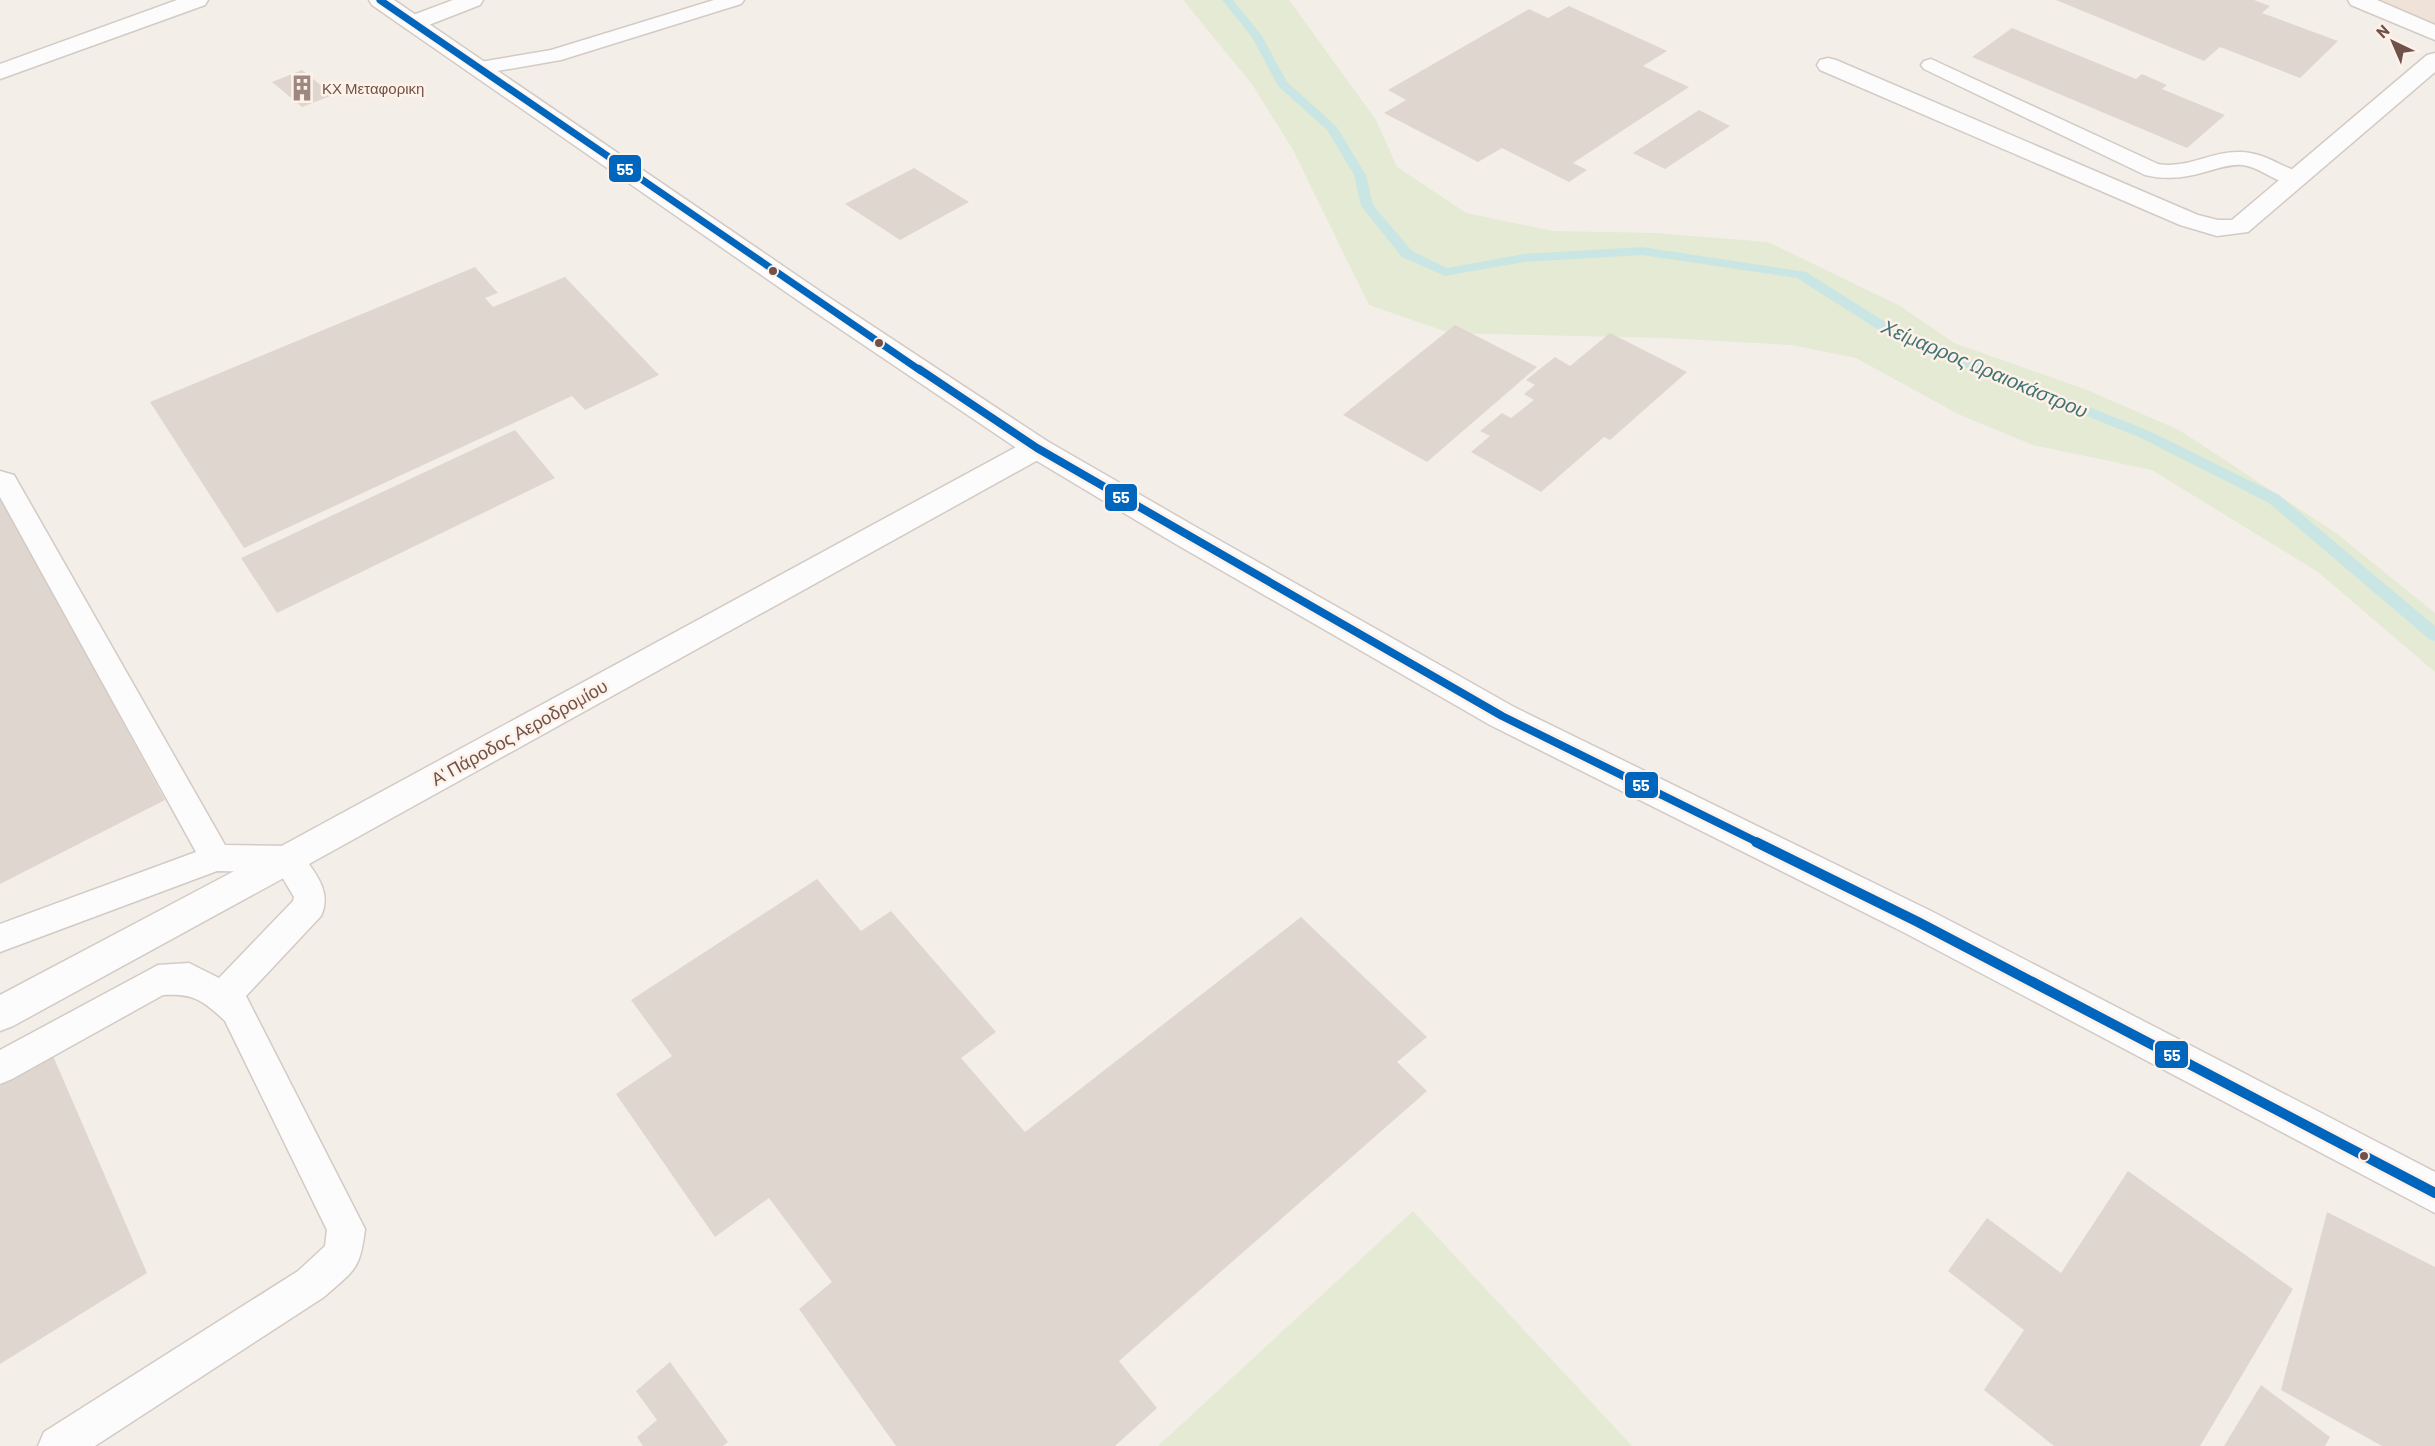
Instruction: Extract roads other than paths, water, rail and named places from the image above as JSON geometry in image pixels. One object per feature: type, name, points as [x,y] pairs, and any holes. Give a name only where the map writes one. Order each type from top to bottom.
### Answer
[{"type":"street","points":[[0,72],[197,0]]},
{"type":"street","points":[[380,0],[818,302],[1037,448],[1502,716],[1918,922],[2435,1193]]},
{"type":"street","points":[[413,23],[472,0]]},
{"type":"street","points":[[2359,0],[2435,33]]},
{"type":"street","points":[[1828,64],[2189,220],[2217,228],[2238,226],[2435,60]]},
{"type":"street","name":"Α' Πάροδος Αεροδρομίου","points":[[0,1014],[288,859],[1037,448]]},
{"type":"lane","points":[[480,68],[554,56],[734,0]]},
{"type":"lane","points":[[1930,65],[2154,170],[2179,174],[2232,159],[2246,159],[2295,179]]},
{"type":"lane","points":[[0,480],[5,482],[216,858]]},
{"type":"lane","points":[[0,938],[216,858],[288,859],[310,895],[309,906],[224,997]]},
{"type":"lane","points":[[0,1068],[158,980],[189,978],[224,997],[237,1010],[346,1229],[343,1255],[311,1284],[58,1446]]},
{"type":"waterway","name":"Χείμαρρος Ωραιοκάστρου","points":[[1227,0],[1257,36],[1282,84],[1332,128],[1360,175],[1367,206],[1407,254],[1445,272],[1524,258],[1642,251],[1801,275],[1893,333],[2144,434],[2274,499],[2435,635]]},
{"type":"place","name":"ΚΧ Μεταφορικη","points":[[302,88]]}]
